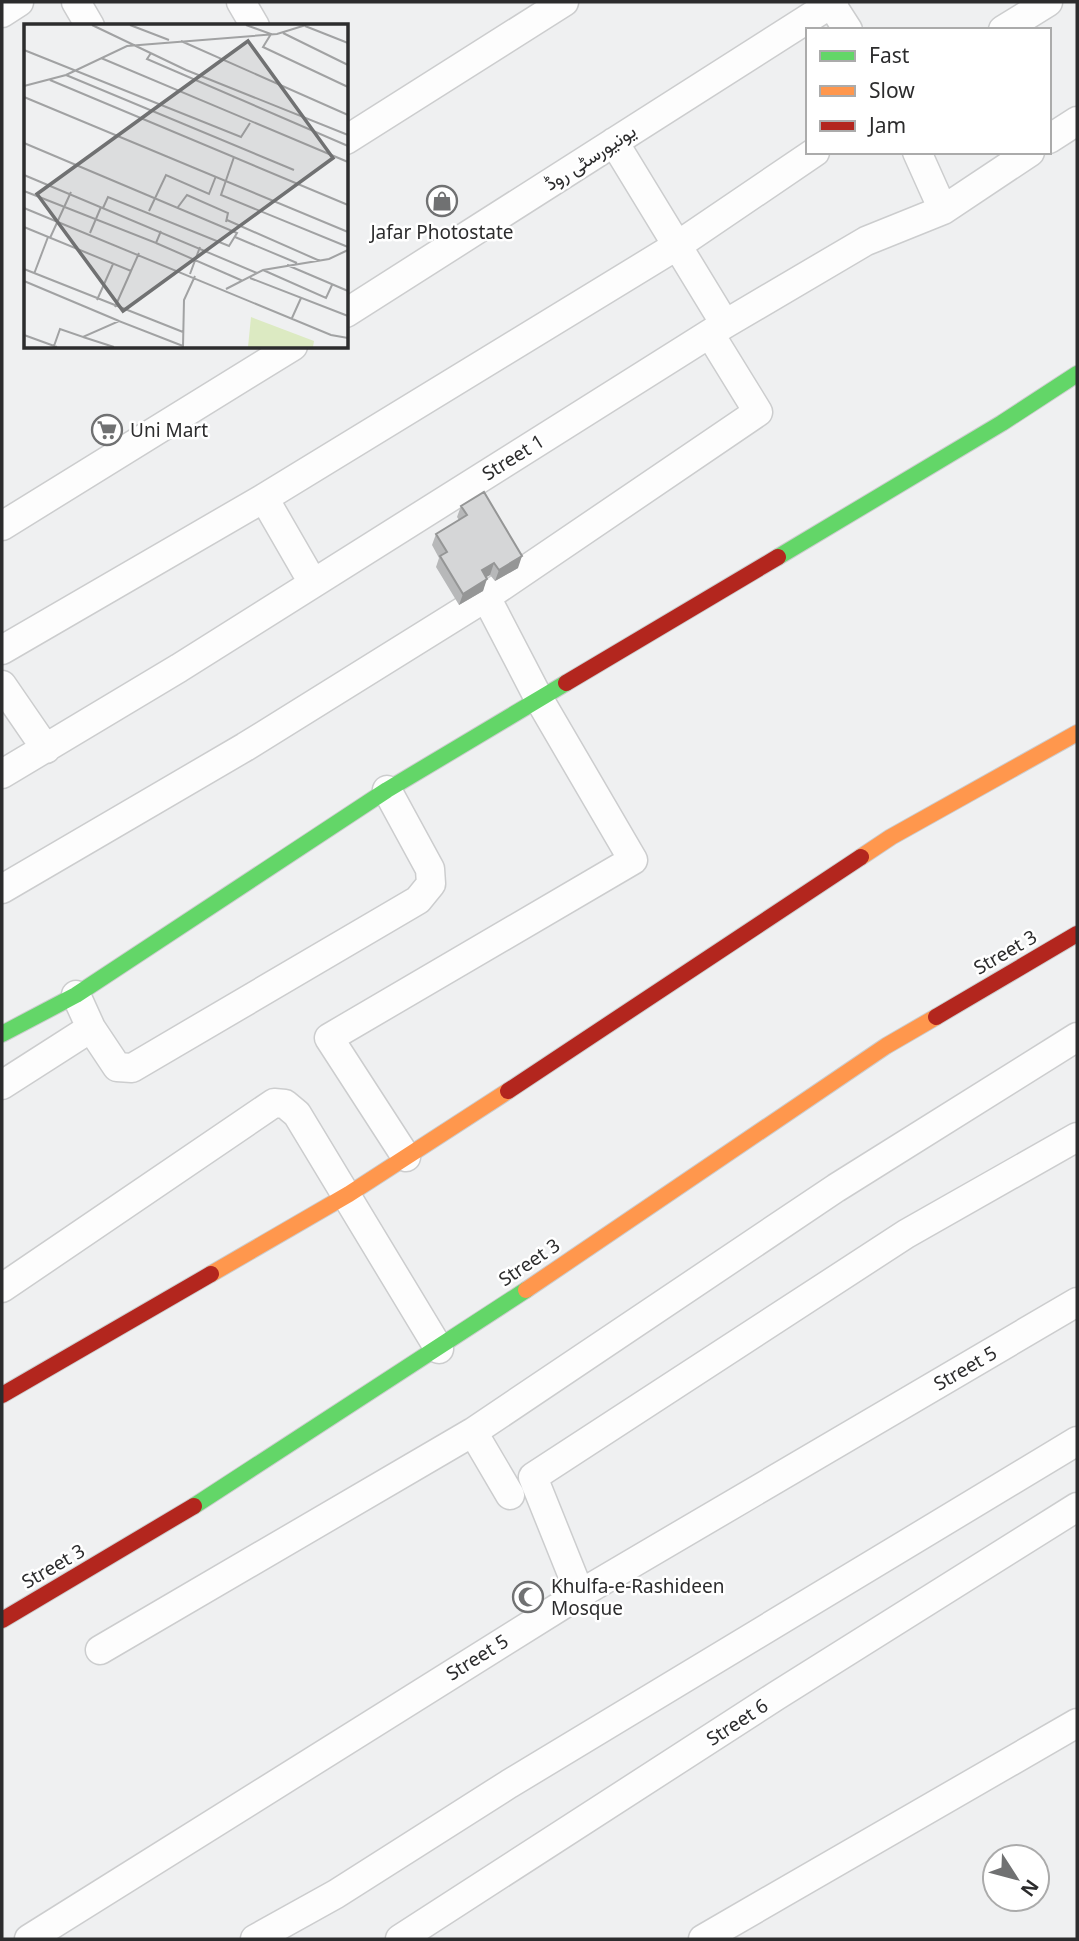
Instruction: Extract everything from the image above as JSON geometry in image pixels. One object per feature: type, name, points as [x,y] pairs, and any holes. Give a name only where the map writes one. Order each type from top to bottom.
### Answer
[{"type":"street","points":[[2,13],[19,2]]},
{"type":"street","points":[[76,2],[89,24]]},
{"type":"street","points":[[241,2],[254,24]]},
{"type":"street","points":[[348,139],[564,2]]},
{"type":"street","points":[[832,2],[847,28]]},
{"type":"street","name":"یونیورسٹی روڈ","points":[[348,312],[832,2]]},
{"type":"street","points":[[1006,28],[1048,2]]},
{"type":"street","points":[[1051,138],[1077,121]]},
{"type":"street","points":[[2,889],[245,747],[486,597],[758,412],[678,245],[614,142]]},
{"type":"street","points":[[2,650],[264,498],[678,245],[812,154]]},
{"type":"street","points":[[918,154],[943,210]]},
{"type":"street","name":"Street 1","points":[[2,774],[718,329],[866,241],[943,210],[1027,154]]},
{"type":"street","points":[[2,526],[282,349]]},
{"type":"street","points":[[2,1034],[75,995],[387,789],[1002,423],[1077,374]]},
{"type":"street","points":[[264,498],[313,583]]},
{"type":"street","points":[[406,1157],[330,1038],[633,860],[539,699],[486,597]]},
{"type":"street","points":[[2,685],[46,749]]},
{"type":"street","points":[[2,1395],[349,1194],[891,836],[1077,733]]},
{"type":"street","points":[[75,995],[91,1028],[117,1067],[132,1068],[418,900],[431,884],[430,869],[387,789]]},
{"type":"street","name":"Street 3","points":[[2,1620],[151,1534],[439,1349],[886,1046],[1077,934]]},
{"type":"street","points":[[2,1084],[91,1028]]},
{"type":"street","points":[[100,1650],[473,1432],[836,1188],[1077,1037]]},
{"type":"street","points":[[2,1287],[274,1103],[285,1104],[297,1114],[349,1194],[439,1349]]},
{"type":"street","points":[[580,1594],[533,1477],[906,1234],[1077,1137]]},
{"type":"street","name":"Street 5","points":[[29,1939],[580,1594],[1077,1302]]},
{"type":"street","points":[[473,1432],[510,1496]]},
{"type":"street","points":[[255,1939],[336,1894],[509,1784],[1077,1441]]},
{"type":"street","name":"Street 6","points":[[400,1939],[776,1696],[1077,1507]]},
{"type":"street","points":[[703,1939],[1077,1723]]},
{"type":"building","points":[[484,492],[522,556],[499,570],[494,563],[482,570],[487,579],[463,594],[440,556],[447,552],[436,534],[467,515],[461,506]]},
{"type":"traffic: fast","points":[[778,557],[1002,423],[1077,374]]},
{"type":"traffic: fast","points":[[2,1034],[76,995],[387,790],[566,683]]},
{"type":"traffic: fast","points":[[194,1506],[526,1290]]},
{"type":"traffic: slow","points":[[861,857],[891,837],[1077,733]]},
{"type":"traffic: slow","points":[[526,1290],[886,1046],[936,1017]]},
{"type":"traffic: slow","points":[[211,1274],[349,1194],[508,1091]]},
{"type":"traffic: jam","points":[[566,683],[778,557]]},
{"type":"traffic: jam","points":[[508,1091],[861,857]]},
{"type":"traffic: jam","points":[[936,1017],[1077,934]]},
{"type":"traffic: jam","points":[[2,1395],[211,1274]]},
{"type":"traffic: jam","points":[[2,1620],[194,1506]]},
{"type":"place","name":"Jafar Photostate","points":[[442,201]]},
{"type":"place","name":"Uni Mart","points":[[107,430]]},
{"type":"place","name":"Khulfa-e-Rashideen Mosque","points":[[528,1597]]}]
